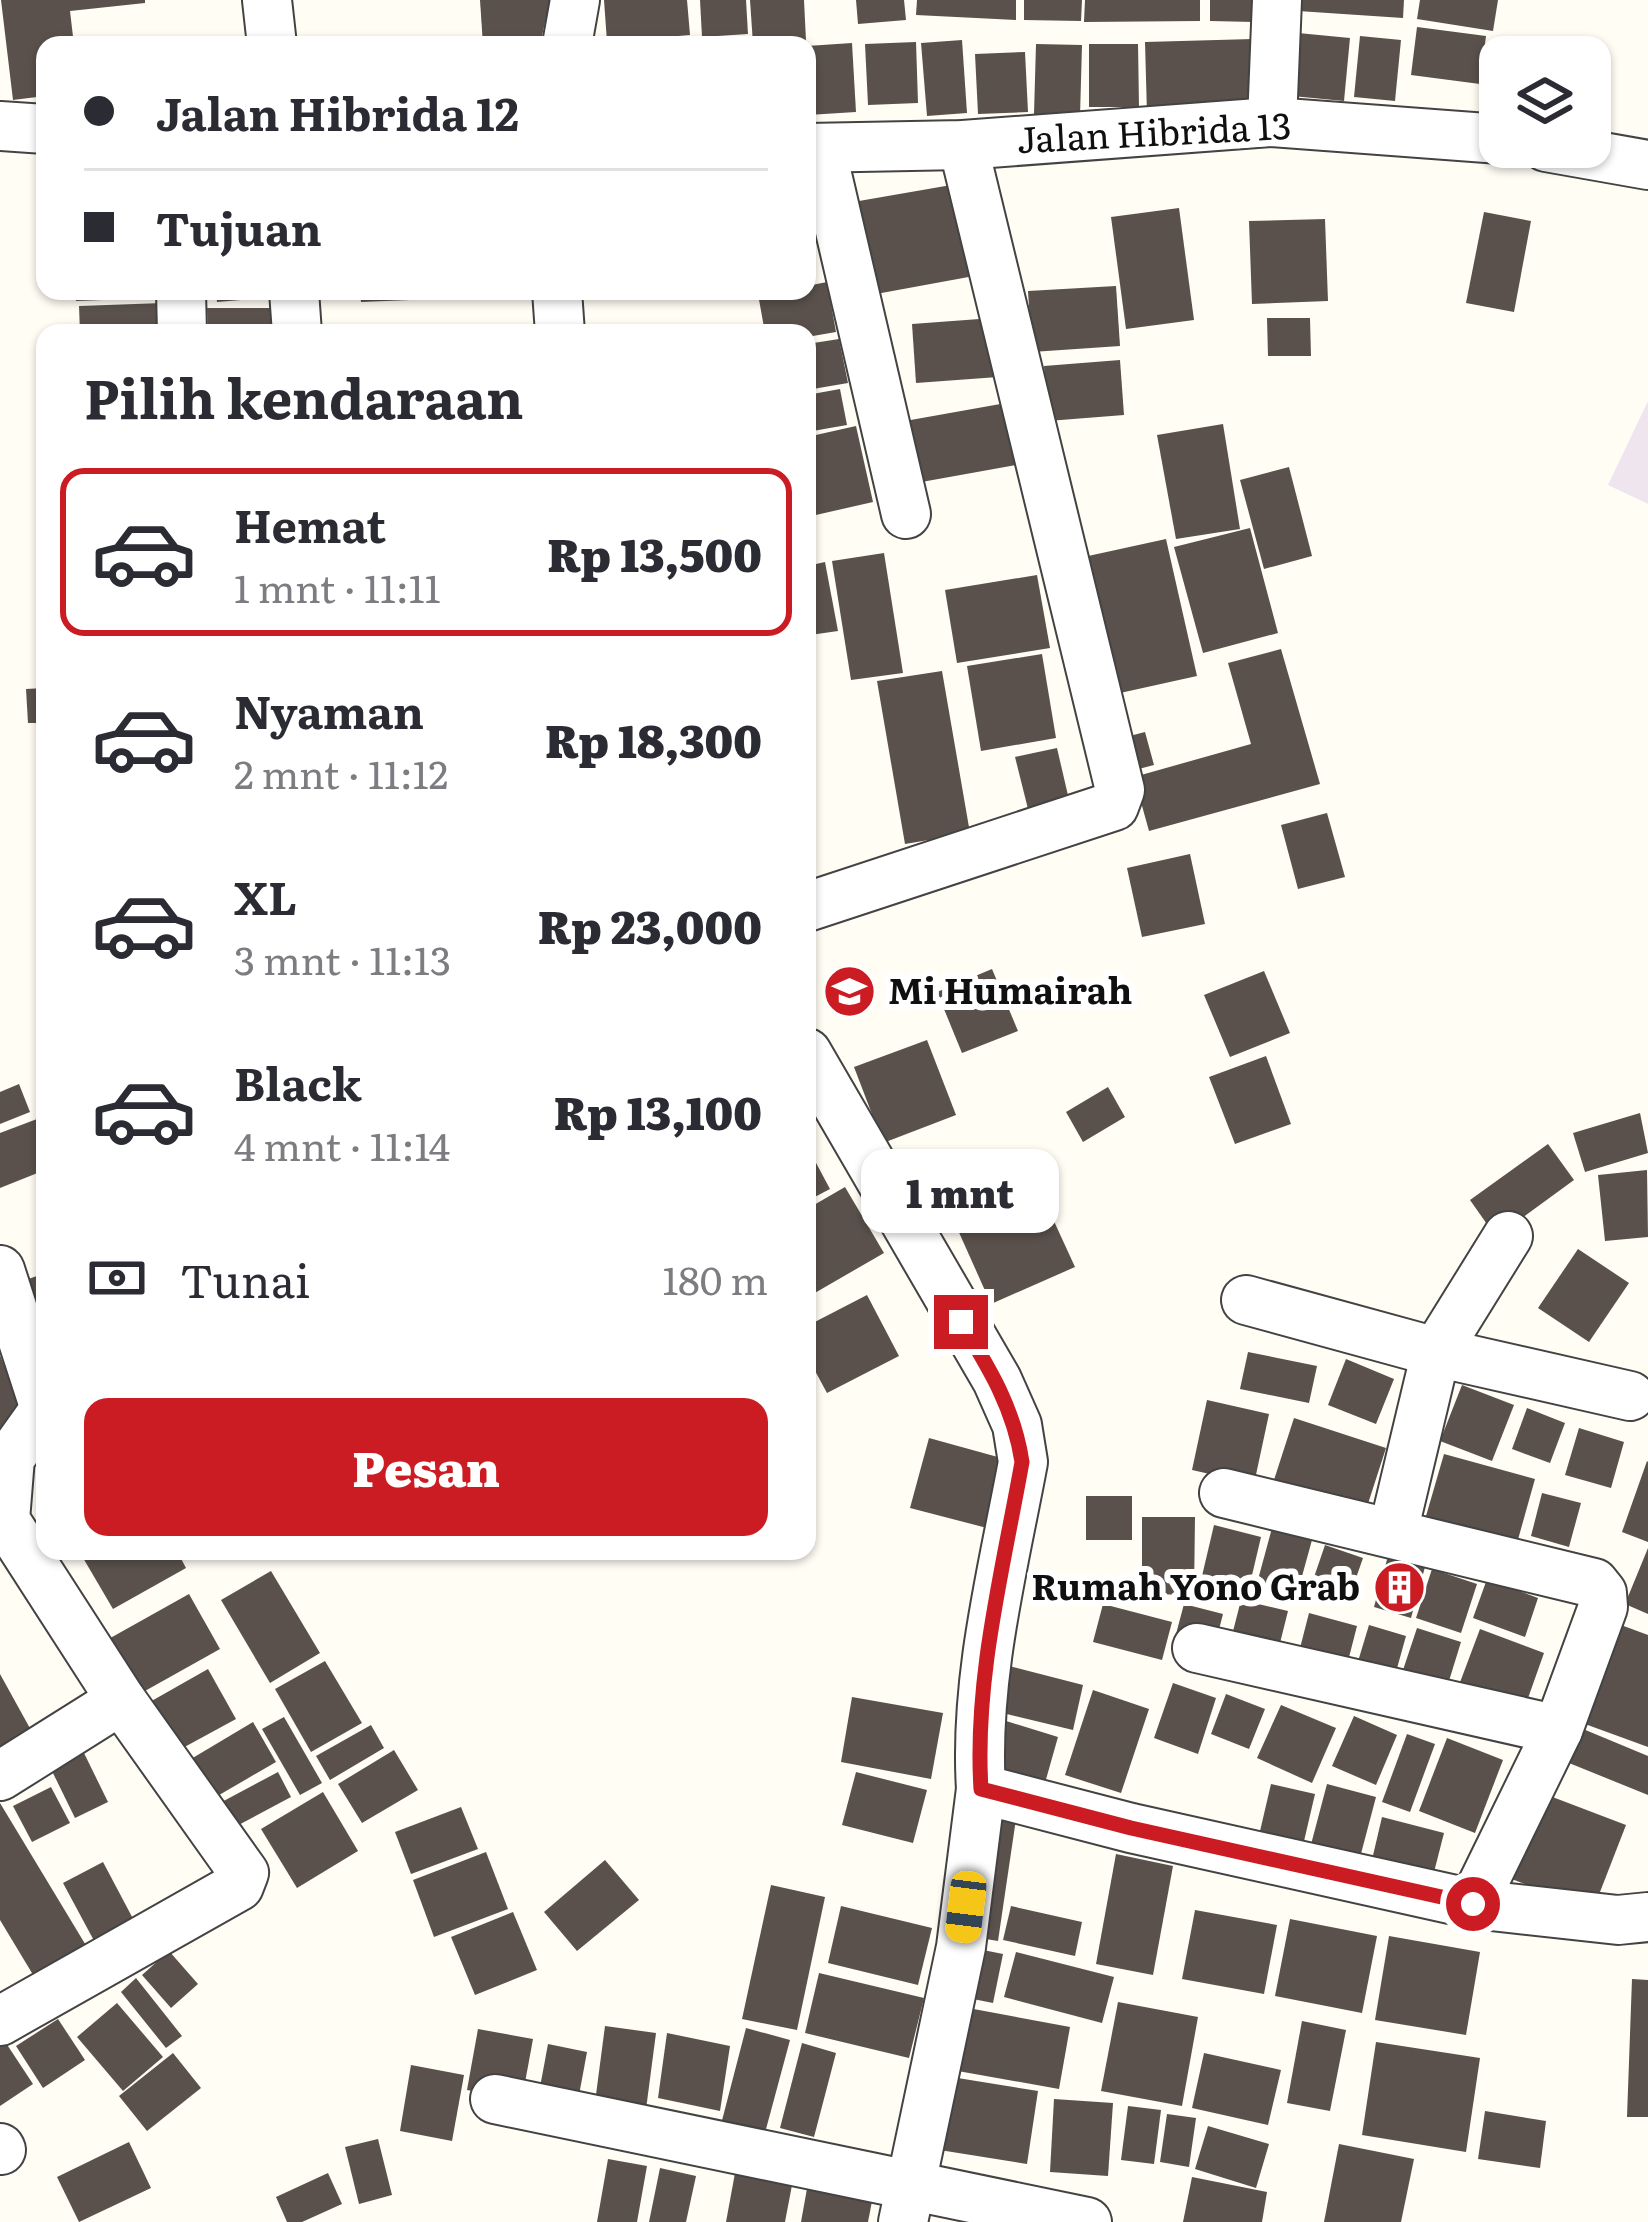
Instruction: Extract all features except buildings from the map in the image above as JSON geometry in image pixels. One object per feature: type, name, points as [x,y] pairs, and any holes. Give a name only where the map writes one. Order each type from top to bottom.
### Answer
[{"type":"street","points":[[267,0],[271,36]]},
{"type":"street","points":[[569,36],[575,0]]},
{"type":"street","points":[[1272,122],[1277,0]]},
{"type":"street","name":"Jalan Hibrida 13","points":[[816,148],[962,145],[1272,122],[1479,137]]},
{"type":"street","points":[[0,126],[36,128]]},
{"type":"street","points":[[816,904],[1114,806],[1118,800],[1114,767],[962,145]]},
{"type":"street","points":[[816,156],[906,514]]},
{"type":"street","points":[[1611,158],[1648,165]]},
{"type":"street","points":[[816,1068],[997,1380],[1017,1425],[1022,1462],[985,1684],[978,1746],[981,1789],[961,1947],[907,2202]]},
{"type":"street","points":[[1393,1532],[1436,1352],[1508,1236]]},
{"type":"street","points":[[0,1270],[36,1381]]},
{"type":"street","points":[[1246,1300],[1436,1352],[1630,1396]]},
{"type":"street","points":[[0,2021],[243,1880],[242,1865],[121,1700],[3,1522],[10,1458],[36,1422]]},
{"type":"street","points":[[1224,1493],[1594,1583],[1602,1593],[1603,1607],[1558,1730],[1473,1904]]},
{"type":"street","points":[[1197,1648],[1558,1730]]},
{"type":"street","points":[[0,1776],[121,1700]]},
{"type":"street","points":[[981,1789],[1131,1828],[1473,1904],[1618,1920],[1648,1917]]},
{"type":"street","points":[[495,2099],[907,2202],[1087,2222]]},
{"type":"shaded area","points":[[1648,401],[1648,504],[1608,485]]},
{"type":"place","name":"Mi Humairah","points":[[849,991]]},
{"type":"place","name":"Rumah Yono Grab","points":[[1399,1587]]},
{"type":"route","points":[[961,1322],[1007,1402],[1017,1425],[1022,1462],[985,1684],[978,1746],[981,1789],[1131,1828],[1473,1904]]}]
